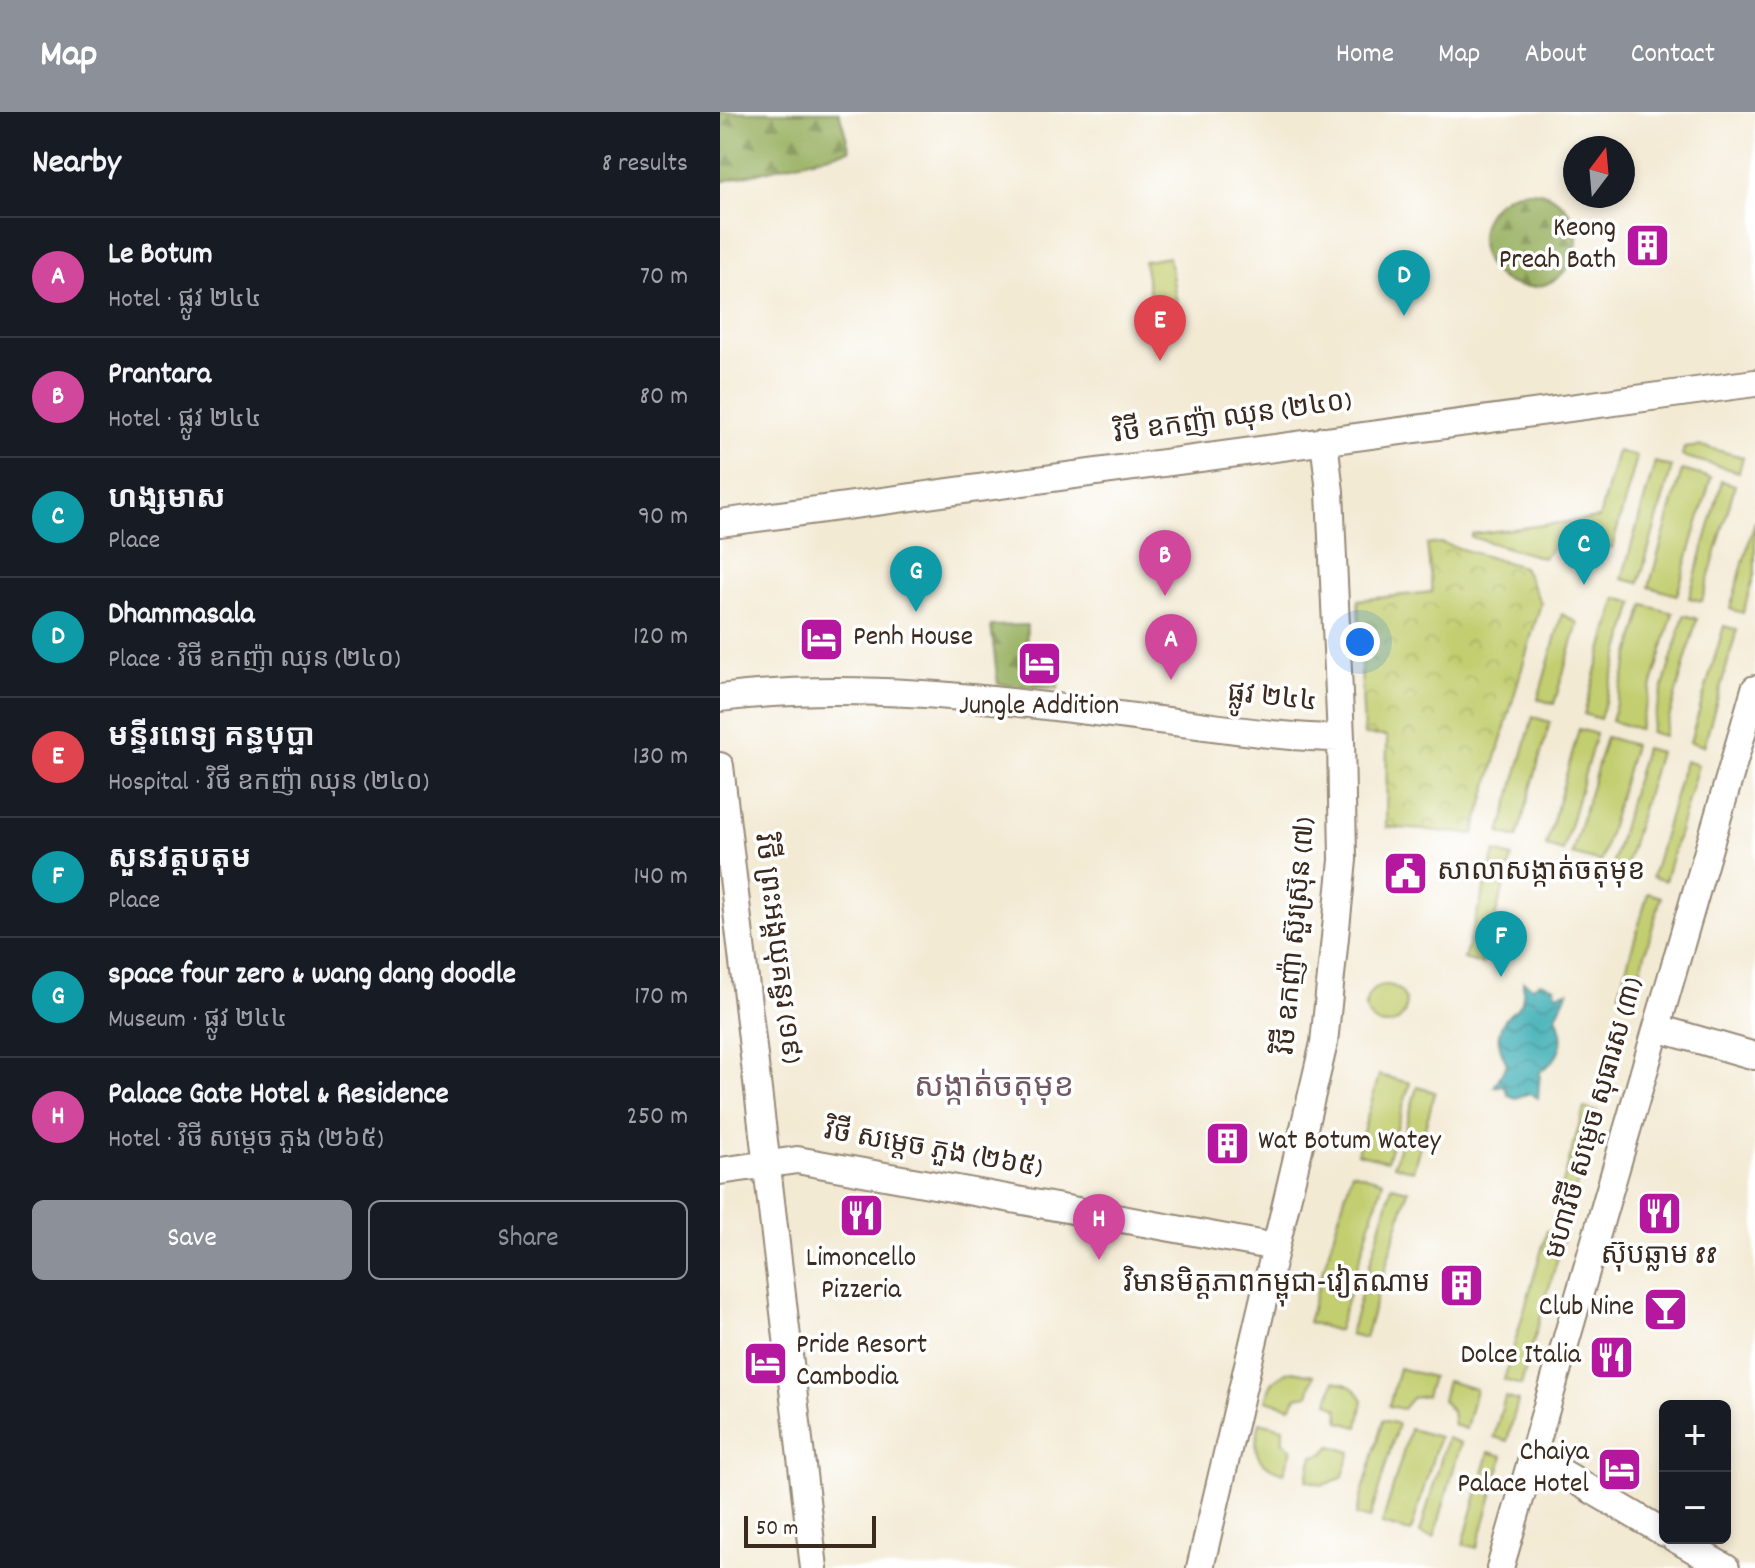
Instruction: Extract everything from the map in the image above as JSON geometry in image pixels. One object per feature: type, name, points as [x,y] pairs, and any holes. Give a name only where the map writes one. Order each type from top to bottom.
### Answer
[{"type":"street","name":"វិថី ឧកញ៉ា ឈុន (២៤០)","points":[[720,523],[1755,383]]},
{"type":"street","name":"វិថី ឧកញ៉ា ស៊ួរស៊្រុន (៧)","points":[[1200,1568],[1324,1043],[1343,860],[1329,469],[1324,440]]},
{"type":"street","name":"មហាវិថី សម្តេច សុធារស (៣)","points":[[1500,1568],[1755,689]]},
{"type":"street","name":"ផ្លូវ ២៤៤","points":[[720,698],[753,694],[888,692],[1092,712],[1303,738],[1341,738]]},
{"type":"street","name":"វិថី ព្រះអង្គយុគន្ធរ (១៩)","points":[[720,766],[726,870],[767,1164],[814,1568]]},
{"type":"street","points":[[1657,1028],[1755,1056]]},
{"type":"street","name":"វិថី សម្តេច ភួង (២៦៥)","points":[[720,1171],[797,1160],[1276,1247]]},
{"type":"street","points":[[1532,1455],[1659,1529]]},
{"type":"street","points":[[1684,1544],[1726,1568]]},
{"type":"green space","points":[[720,112],[839,112],[850,150],[720,182]]},
{"type":"green space","points":[[1520,191],[1538,191],[1556,199],[1569,212],[1577,230],[1577,248],[1569,266],[1556,279],[1538,287],[1520,287],[1502,279],[1489,266],[1481,248],[1481,230],[1489,212],[1502,199]]},
{"type":"green space","points":[[1169,257],[1177,304],[1152,308],[1144,261]]},
{"type":"green space","points":[[1701,446],[1743,457],[1739,472],[1682,456],[1684,448]]},
{"type":"green space","points":[[1617,451],[1637,457],[1612,548],[1594,540],[1575,538],[1558,544],[1544,558],[1471,537],[1472,534],[1599,518]]},
{"type":"green space","points":[[1655,462],[1672,467],[1639,583],[1622,579]]},
{"type":"green space","points":[[1682,470],[1711,478],[1677,595],[1649,587]]},
{"type":"green space","points":[[1722,481],[1735,485],[1702,601],[1689,598]]},
{"type":"green space","points":[[1755,521],[1755,572],[1743,613],[1730,609]]},
{"type":"green space","points":[[1441,543],[1523,567],[1541,603],[1474,834],[1386,827],[1387,736],[1364,735],[1358,600],[1432,592],[1427,544]]},
{"type":"green space","points":[[1617,598],[1634,603],[1600,719],[1584,714]]},
{"type":"green space","points":[[1644,605],[1673,613],[1639,729],[1611,721]]},
{"type":"green space","points":[[1562,614],[1578,623],[1554,704],[1538,699]]},
{"type":"green space","points":[[1684,615],[1697,619],[1664,736],[1650,732]]},
{"type":"green space","points":[[1027,625],[1026,652],[1062,661],[1058,689],[998,684],[991,626]]},
{"type":"green space","points":[[1724,626],[1737,630],[1704,746],[1690,742]]},
{"type":"green space","points":[[1533,717],[1550,722],[1517,838],[1500,833]]},
{"type":"green space","points":[[1579,729],[1596,734],[1563,851],[1546,846]]},
{"type":"green space","points":[[1606,737],[1634,745],[1601,862],[1572,854]]},
{"type":"green space","points":[[1645,748],[1659,752],[1625,868],[1612,865]]},
{"type":"green space","points":[[1685,761],[1698,765],[1665,881],[1652,877]]},
{"type":"green space","points":[[1495,852],[1512,857],[1482,964],[1464,959]]},
{"type":"green space","points":[[1648,893],[1661,897],[1633,997],[1619,993]]},
{"type":"green space","points":[[1386,985],[1400,991],[1406,1005],[1400,1019],[1386,1025],[1372,1019],[1366,1005],[1372,991]]},
{"type":"green space","points":[[1379,1075],[1410,1083],[1387,1161],[1357,1153]]},
{"type":"green space","points":[[1417,1087],[1435,1092],[1413,1171],[1394,1165]]},
{"type":"green space","points":[[1584,1108],[1598,1112],[1569,1212],[1556,1208]]},
{"type":"green space","points":[[1352,1172],[1383,1181],[1338,1331],[1308,1322]]},
{"type":"green space","points":[[1392,1186],[1408,1190],[1365,1338],[1350,1334]]},
{"type":"green space","points":[[1547,1231],[1564,1236],[1521,1385],[1504,1380]]},
{"type":"green space","points":[[1399,1368],[1432,1377],[1426,1396],[1412,1398],[1403,1409],[1389,1406]]},
{"type":"green space","points":[[1292,1371],[1314,1375],[1308,1395],[1297,1397],[1290,1407],[1266,1400],[1274,1381]]},
{"type":"green space","points":[[1334,1381],[1351,1387],[1363,1400],[1358,1427],[1340,1422],[1338,1409],[1328,1402]]},
{"type":"green space","points":[[1447,1381],[1476,1389],[1466,1429],[1454,1425],[1452,1411],[1442,1400]]},
{"type":"green space","points":[[1505,1397],[1518,1401],[1507,1441],[1494,1437]]},
{"type":"green space","points":[[1383,1420],[1398,1424],[1370,1519],[1356,1515]]},
{"type":"green space","points":[[1260,1422],[1283,1428],[1283,1442],[1292,1449],[1284,1473],[1266,1465],[1258,1455],[1256,1441]]},
{"type":"green space","points":[[1410,1429],[1439,1437],[1411,1532],[1382,1524]]},
{"type":"green space","points":[[1447,1438],[1461,1443],[1434,1538],[1420,1533]]},
{"type":"green space","points":[[1331,1446],[1351,1452],[1342,1478],[1323,1485],[1306,1480],[1313,1456],[1323,1454]]},
{"type":"green space","points":[[1489,1452],[1503,1456],[1477,1548],[1463,1544]]},
{"type":"water","points":[[1523,981],[1533,987],[1540,982],[1555,987],[1556,994],[1568,991],[1556,1016],[1562,1041],[1558,1054],[1540,1072],[1538,1098],[1530,1093],[1516,1098],[1508,1095],[1504,1085],[1494,1087],[1507,1064],[1499,1045],[1499,1033],[1504,1021],[1521,1003]]},
{"type":"place","name":"Keong Preah Bath","points":[[1647,246]]},
{"type":"place","name":"Dhammasala","points":[[1404,316]]},
{"type":"place","name":"មន្ទីរពេទ្យ គន្ធបុប្ផា","points":[[1160,361]]},
{"type":"place","name":"ហង្សមាស","points":[[1584,585]]},
{"type":"place","name":"Prantara","points":[[1165,596]]},
{"type":"place","name":"space four zero & wang dang doodle","points":[[916,612]]},
{"type":"place","name":"Penh House","points":[[822,639]]},
{"type":"place","name":"Jungle Addition","points":[[1039,663]]},
{"type":"place","name":"Le Botum","points":[[1171,680]]},
{"type":"place","name":"សាលាសង្កាត់ចតុមុខ","points":[[1406,874]]},
{"type":"place","name":"សួនវត្តបតុម","points":[[1501,977]]},
{"type":"place","name":"Wat Botum Watey","points":[[1227,1143]]},
{"type":"place","name":"ស៊ុបឆ្លាម 88","points":[[1659,1214]]},
{"type":"place","name":"Limoncello Pizzeria","points":[[861,1216]]},
{"type":"place","name":"Palace Gate Hotel & Residence","points":[[1099,1260]]},
{"type":"place","name":"វិមានមិត្តភាពកម្ពុជា-វៀតណាម","points":[[1461,1286]]},
{"type":"place","name":"Club Nine","points":[[1665,1309]]},
{"type":"place","name":"Dolce Italia","points":[[1612,1357]]},
{"type":"place","name":"Pride Resort Cambodia","points":[[765,1363]]},
{"type":"place","name":"Chaiya Palace Hotel","points":[[1620,1470]]},
{"type":"district","name":"សង្កាត់ចតុមុខ","points":[[994,1090]]}]
